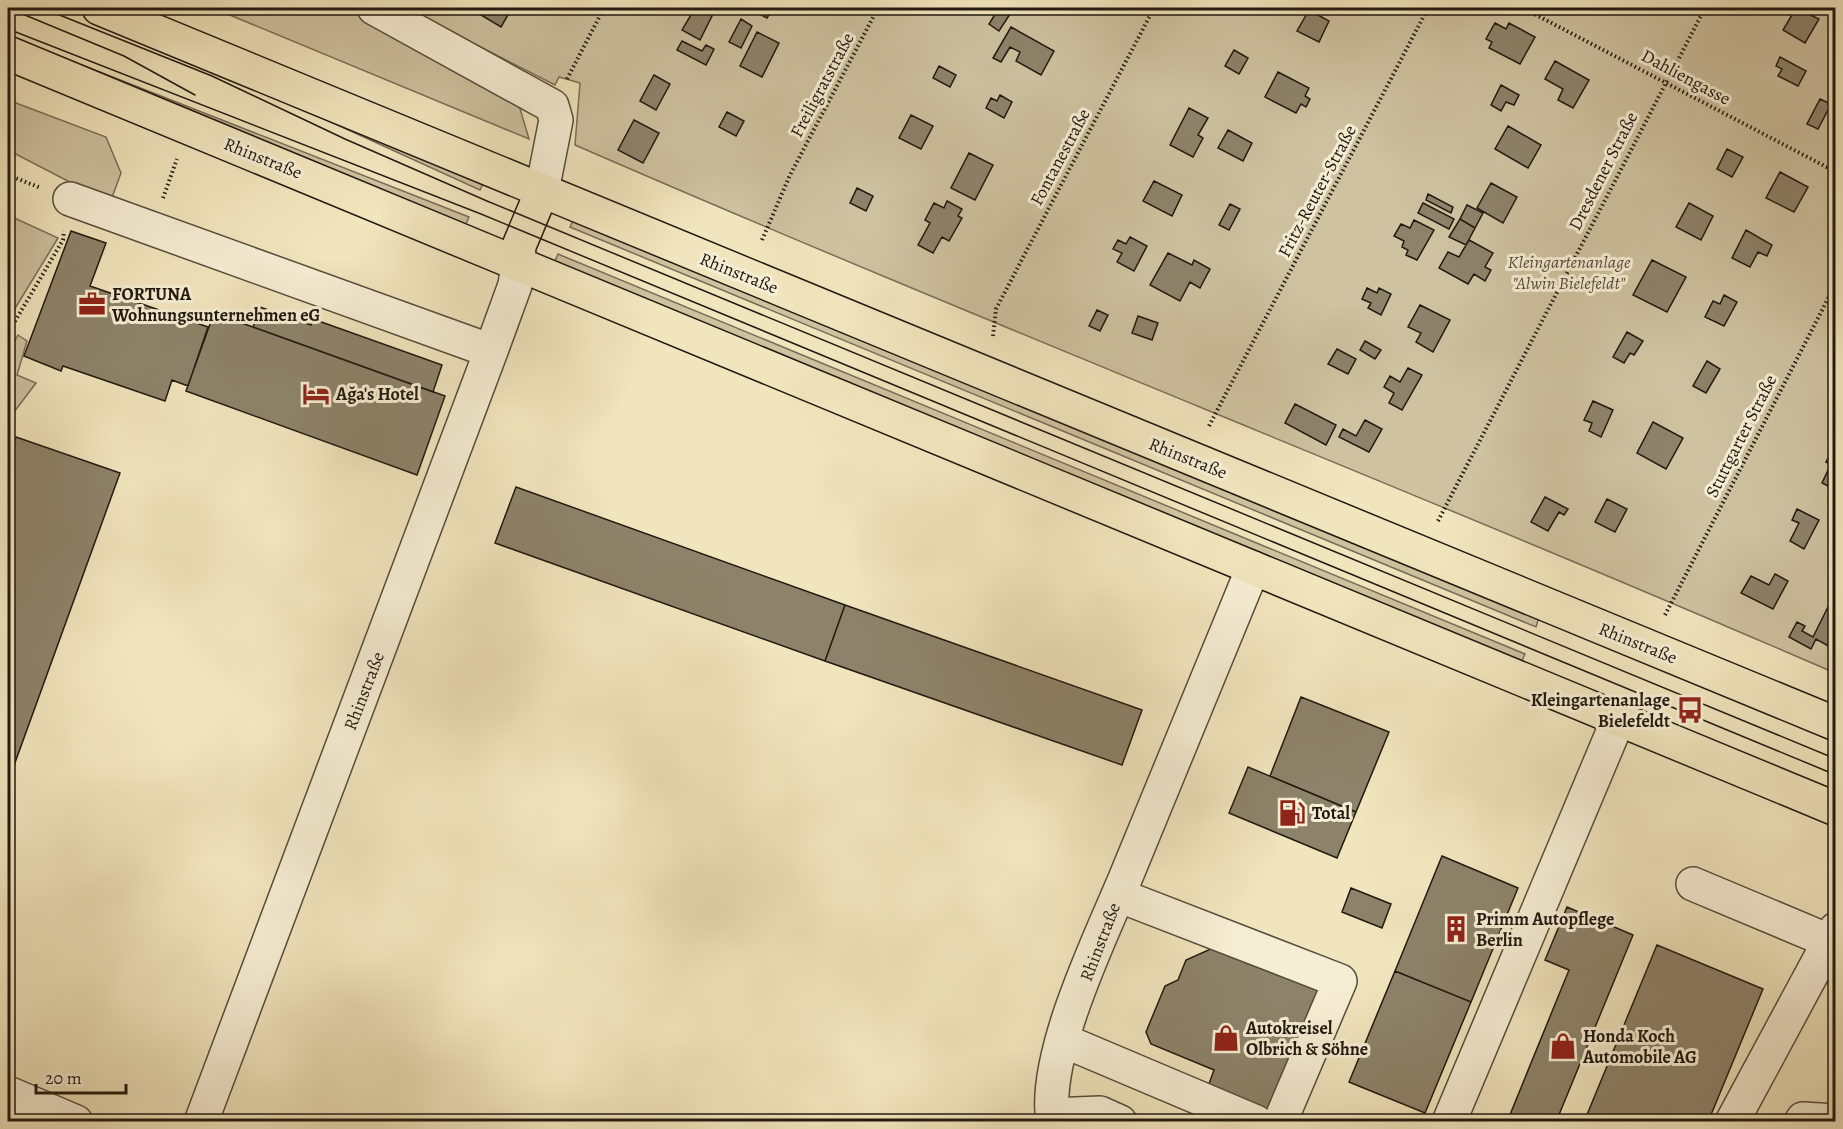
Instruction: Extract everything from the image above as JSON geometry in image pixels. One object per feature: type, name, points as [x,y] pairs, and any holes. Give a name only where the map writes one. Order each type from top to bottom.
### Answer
[{"type":"main road","name":"Rhinstraße","points":[[99,8],[1836,724]]},
{"type":"main road","name":"Rhinstraße","points":[[8,53],[1836,809]]},
{"type":"main road","name":"Rhinstraße","points":[[518,263],[519,246],[542,191]]},
{"type":"street","points":[[374,8],[552,106],[556,120],[542,191]]},
{"type":"street","points":[[65,211],[491,351]]},
{"type":"street","name":"Rhinstraße","points":[[202,1119],[491,351],[515,285],[518,263]]},
{"type":"street","name":"Rhinstraße","points":[[1053,1118],[1053,1076],[1062,1040],[1118,894],[1253,568]]},
{"type":"street","points":[[1449,1122],[1618,720]]},
{"type":"street","points":[[1693,884],[1832,935],[1732,1122]]},
{"type":"street","points":[[1118,894],[1340,981],[1280,1122]]},
{"type":"street","points":[[1062,1040],[1256,1122]]},
{"type":"street","points":[[8,1093],[76,1122]]},
{"type":"street","points":[[1053,1118],[1100,1113],[1120,1122]]},
{"type":"street","points":[[1801,1122],[1812,1119],[1836,1121]]},
{"type":"path","points":[[552,106],[604,8]]},
{"type":"path","name":"Freiligratstraße","points":[[762,240],[790,175],[878,8]]},
{"type":"path","name":"Fontanestraße","points":[[993,336],[996,309],[1154,8]]},
{"type":"path","name":"Fritz-Reuter-Straße","points":[[1209,426],[1428,8]]},
{"type":"path","name":"Dahliengasse","points":[[1523,8],[1836,172]]},
{"type":"path","name":"Dresdener Straße","points":[[1438,521],[1705,8]]},
{"type":"path","points":[[163,197],[177,159]]},
{"type":"path","points":[[8,333],[63,240],[65,211]]},
{"type":"path","name":"Stuttgarter Straße","points":[[1665,615],[1670,601],[1836,283]]},
{"type":"path","points":[[8,319],[14,322]]},
{"type":"green space","points":[[213,8],[356,8],[518,102],[529,139]]},
{"type":"green space","name":"Kleingartenanlage \"Alwin Bielefeldt\"","points":[[404,8],[1835,8],[1835,673],[1521,540],[732,213],[575,145],[580,83],[559,77],[555,85]]},
{"type":"green space","points":[[82,65],[469,217],[465,226]]},
{"type":"green space","points":[[8,100],[106,137],[121,173],[110,203],[8,150]]},
{"type":"green space","points":[[287,102],[485,180],[480,190]]},
{"type":"green space","points":[[8,215],[58,238],[8,320]]},
{"type":"green space","points":[[574,218],[1539,617],[1536,627],[570,227]]},
{"type":"green space","points":[[558,254],[1525,654],[1521,663],[554,263]]},
{"type":"green space","points":[[18,335],[27,341],[17,375],[36,383],[8,420],[8,353]]},
{"type":"building","points":[[485,8],[512,8],[501,27],[481,15]]},
{"type":"building","points":[[695,8],[702,8],[713,14],[700,40],[682,30]]},
{"type":"building","points":[[748,8],[768,8],[772,10],[767,18]]},
{"type":"building","points":[[999,8],[1014,8],[999,31],[989,24]]},
{"type":"building","points":[[1796,8],[1819,19],[1805,43],[1783,30]]},
{"type":"building","points":[[1309,10],[1329,21],[1319,42],[1297,31]]},
{"type":"building","points":[[741,19],[752,26],[741,48],[729,42]]},
{"type":"building","points":[[1495,23],[1506,29],[1509,23],[1535,37],[1520,64],[1489,48],[1492,42],[1486,39]]},
{"type":"building","points":[[1011,27],[1054,51],[1041,75],[1016,61],[1020,52],[1010,47],[1001,62],[993,58]]},
{"type":"building","points":[[757,32],[779,43],[762,77],[740,66]]},
{"type":"building","points":[[1836,40],[1836,57],[1828,53]]},
{"type":"building","points":[[682,41],[702,51],[706,45],[714,49],[706,65],[677,50]]},
{"type":"building","points":[[1234,50],[1248,58],[1239,74],[1225,66]]},
{"type":"building","points":[[1780,57],[1806,71],[1798,86],[1778,76],[1782,69],[1776,66]]},
{"type":"building","points":[[1555,61],[1589,80],[1573,108],[1558,100],[1563,89],[1545,79]]},
{"type":"building","points":[[939,66],[956,75],[950,87],[933,78]]},
{"type":"building","points":[[1278,72],[1309,88],[1305,96],[1310,99],[1306,107],[1301,104],[1296,113],[1265,97]]},
{"type":"building","points":[[654,75],[670,84],[656,110],[640,101]]},
{"type":"building","points":[[1501,85],[1519,95],[1514,105],[1506,102],[1501,111],[1491,105]]},
{"type":"building","points":[[1000,95],[1012,102],[1004,118],[986,108],[991,98],[997,101]]},
{"type":"building","points":[[1820,99],[1831,104],[1818,129],[1807,124]]},
{"type":"building","points":[[1189,108],[1208,118],[1198,135],[1203,138],[1193,157],[1170,145]]},
{"type":"building","points":[[727,112],[744,121],[736,136],[719,127]]},
{"type":"building","points":[[911,115],[933,126],[921,149],[899,138]]},
{"type":"building","points":[[634,120],[659,133],[643,163],[618,150]]},
{"type":"building","points":[[1508,126],[1541,145],[1528,168],[1495,149]]},
{"type":"building","points":[[1228,130],[1252,143],[1243,161],[1218,148]]},
{"type":"building","points":[[1727,149],[1743,157],[1732,177],[1717,169]]},
{"type":"building","points":[[969,153],[993,165],[975,200],[951,188]]},
{"type":"building","points":[[1780,172],[1808,187],[1794,212],[1766,198]]},
{"type":"building","points":[[1154,181],[1182,195],[1172,216],[1143,201]]},
{"type":"building","points":[[1491,183],[1517,197],[1503,223],[1477,208]]},
{"type":"building","points":[[857,188],[873,196],[866,211],[850,203]]},
{"type":"building","points":[[1428,194],[1453,207],[1451,213],[1426,200]]},
{"type":"building","points":[[947,201],[962,209],[958,216],[962,218],[949,241],[942,237],[933,253],[918,245],[930,223],[925,220],[934,203],[944,208]]},
{"type":"building","points":[[1423,203],[1454,219],[1449,229],[1418,213]]},
{"type":"building","points":[[1689,203],[1713,216],[1701,240],[1676,227]]},
{"type":"building","points":[[1230,204],[1240,209],[1229,230],[1219,225]]},
{"type":"building","points":[[1467,205],[1483,213],[1475,228],[1460,219]]},
{"type":"building","points":[[1460,219],[1475,228],[1466,245],[1449,237]]},
{"type":"building","points":[[1414,220],[1434,230],[1417,260],[1406,255],[1408,250],[1402,247],[1404,241],[1394,236],[1401,224],[1410,228]]},
{"type":"building","points":[[1746,230],[1772,245],[1767,256],[1758,252],[1750,267],[1732,258]]},
{"type":"building","name":"FORTUNA Wohnungsunternehmen eG","points":[[71,231],[106,243],[90,286],[208,327],[188,386],[172,380],[165,401],[63,366],[61,371],[24,356]]},
{"type":"building","points":[[1130,237],[1147,246],[1134,271],[1117,262],[1122,253],[1113,249],[1118,240],[1126,244]]},
{"type":"building","points":[[1469,240],[1493,253],[1485,267],[1491,270],[1485,281],[1474,274],[1468,284],[1439,268],[1448,252],[1459,257]]},
{"type":"building","points":[[1168,253],[1192,265],[1194,260],[1210,269],[1200,288],[1190,282],[1180,301],[1150,285]]},
{"type":"building","points":[[1652,260],[1686,277],[1667,312],[1633,295]]},
{"type":"building","points":[[1367,288],[1377,293],[1379,288],[1391,294],[1381,315],[1368,308],[1371,303],[1362,299]]},
{"type":"building","points":[[1724,295],[1737,302],[1724,326],[1705,317],[1713,301],[1720,304]]},
{"type":"building","points":[[1420,305],[1450,320],[1433,352],[1416,342],[1421,333],[1408,327]]},
{"type":"building","points":[[260,307],[311,325],[313,319],[442,365],[433,392],[253,327]]},
{"type":"building","points":[[1097,310],[1108,315],[1100,331],[1089,326]]},
{"type":"building","name":"Ağa's Hotel","points":[[214,313],[445,396],[417,475],[186,391]]},
{"type":"building","points":[[1138,316],[1158,323],[1152,340],[1132,333]]},
{"type":"building","points":[[1627,332],[1643,341],[1634,355],[1630,353],[1624,363],[1613,357]]},
{"type":"building","points":[[1365,341],[1381,350],[1375,359],[1360,350]]},
{"type":"building","points":[[1337,349],[1356,359],[1348,374],[1328,364]]},
{"type":"building","points":[[1707,361],[1720,369],[1706,393],[1693,386]]},
{"type":"building","points":[[1408,368],[1422,375],[1402,410],[1389,403],[1394,393],[1384,387],[1390,376],[1400,382]]},
{"type":"building","points":[[1593,401],[1613,410],[1601,437],[1589,431],[1592,423],[1584,420]]},
{"type":"building","points":[[1295,404],[1336,425],[1326,445],[1285,423]]},
{"type":"building","points":[[1365,420],[1382,429],[1369,452],[1339,437],[1343,429],[1356,436]]},
{"type":"building","points":[[1653,422],[1683,438],[1666,469],[1637,453]]},
{"type":"building","points":[[16,437],[120,473],[8,782],[8,461]]},
{"type":"building","points":[[1831,452],[1836,454],[1836,490],[1822,483],[1831,464],[1826,462]]},
{"type":"building","points":[[516,487],[845,605],[825,661],[495,543]]},
{"type":"building","points":[[1545,497],[1568,509],[1564,515],[1559,512],[1548,531],[1531,522]]},
{"type":"building","points":[[1607,499],[1627,509],[1615,532],[1595,522]]},
{"type":"building","points":[[1797,509],[1819,520],[1804,549],[1790,541],[1799,523],[1792,520]]},
{"type":"building","points":[[1775,574],[1788,581],[1773,609],[1741,593],[1751,576],[1769,585]]},
{"type":"building","points":[[1830,603],[1836,606],[1836,642],[1832,648],[1816,639],[1811,649],[1789,637],[1797,622],[1805,626],[1802,631],[1813,637]]},
{"type":"building","points":[[845,605],[1142,710],[1122,765],[825,661]]},
{"type":"building","points":[[1301,697],[1389,732],[1356,812],[1270,776]]},
{"type":"building","name":"Total","points":[[1248,767],[1356,812],[1337,858],[1229,813]]},
{"type":"building","name":"Primm Autopflege Berlin","points":[[1442,856],[1518,888],[1471,1002],[1395,971]]},
{"type":"building","points":[[1351,888],[1391,904],[1382,928],[1342,912]]},
{"type":"building","name":"Honda Koch Automobile AG","points":[[1567,907],[1633,935],[1556,1122],[1507,1122],[1569,970],[1545,960]]},
{"type":"building","points":[[1657,945],[1763,989],[1708,1122],[1584,1122]]},
{"type":"building","name":"Autokreisel Olbrich & Söhne","points":[[1215,947],[1322,991],[1270,1118],[1206,1092],[1214,1070],[1151,1044],[1146,1032],[1165,986],[1178,980],[1186,960]]},
{"type":"building","points":[[1395,971],[1471,1002],[1425,1113],[1349,1082]]},
{"type":"tram line","points":[[8,8],[124,56],[195,95]]},
{"type":"tram line","points":[[42,8],[212,76],[345,139],[487,201],[1836,759]]},
{"type":"tram line","points":[[8,29],[481,214],[1836,775]]},
{"type":"place","name":"FORTUNA Wohnungsunternehmen eG","points":[[92,304]]},
{"type":"place","name":"Ağa's Hotel","points":[[316,394]]},
{"type":"place","name":"Kleingartenanlage Bielefeldt","points":[[1690,710]]},
{"type":"place","name":"Total","points":[[1292,813]]},
{"type":"place","name":"Primm Autopflege Berlin","points":[[1456,929]]},
{"type":"place","name":"Autokreisel Olbrich & Söhne","points":[[1226,1038]]},
{"type":"place","name":"Honda Koch Automobile AG","points":[[1563,1046]]}]
